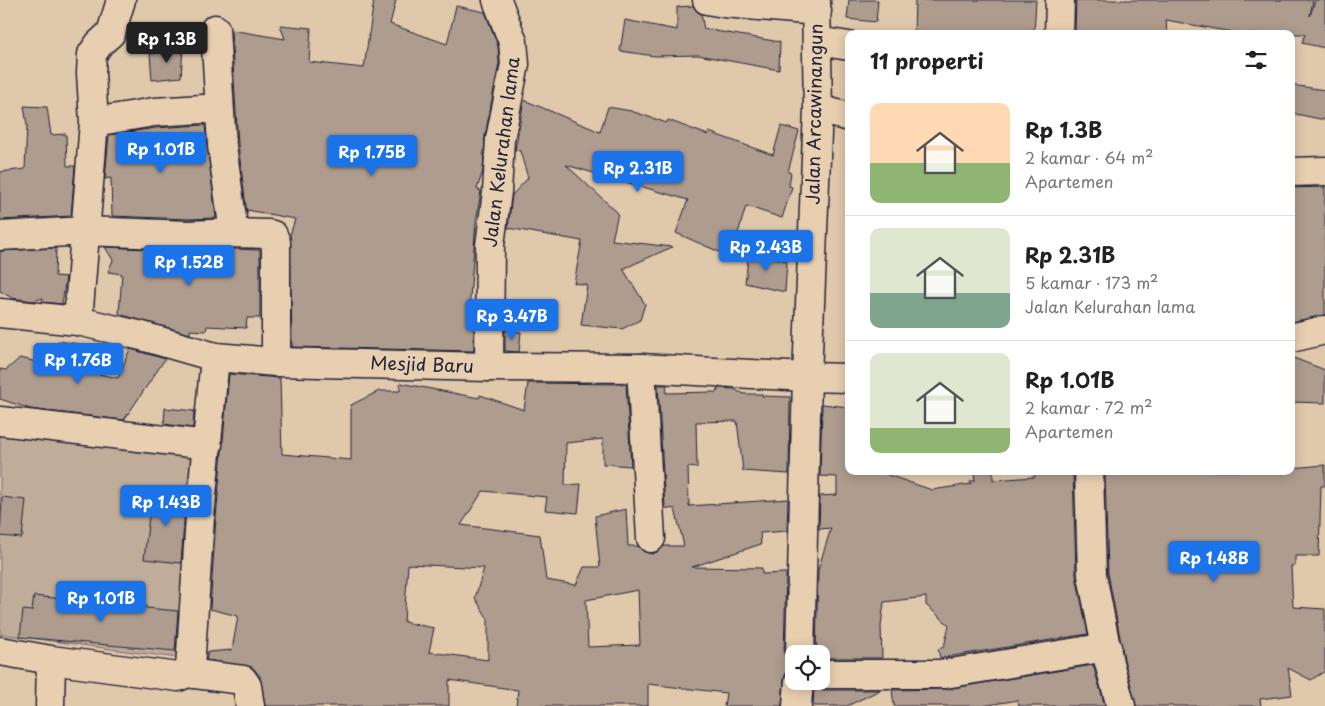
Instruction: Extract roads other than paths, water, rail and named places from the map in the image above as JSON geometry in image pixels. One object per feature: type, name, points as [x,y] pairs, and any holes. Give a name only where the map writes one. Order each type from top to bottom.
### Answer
[{"type":"street","points":[[78,321],[94,122],[91,72],[92,54],[99,44],[111,33],[121,0]]},
{"type":"street","name":"Jalan Kelurahan lama","points":[[489,367],[490,244],[497,192],[500,139],[515,64],[513,42],[497,0]]},
{"type":"street","points":[[707,0],[724,3],[816,6]]},
{"type":"street","points":[[1059,30],[1060,0]]},
{"type":"street","name":"Jalan Arcawinangun","points":[[800,645],[807,377],[818,109],[816,6]]},
{"type":"street","points":[[215,29],[222,146],[234,233]]},
{"type":"street","points":[[817,41],[845,45]]},
{"type":"street","points":[[94,122],[154,112],[219,108]]},
{"type":"street","points":[[818,109],[845,116]]},
{"type":"street","points":[[1295,172],[1325,171]]},
{"type":"street","points":[[0,236],[85,231],[188,235],[269,234],[275,237],[276,362]]},
{"type":"street","name":"Mesjid Baru","points":[[0,313],[78,321],[215,357],[276,362],[641,368],[845,378]]},
{"type":"street","points":[[1295,337],[1325,330]]},
{"type":"street","points":[[187,673],[190,668],[200,517],[215,357]]},
{"type":"street","points":[[641,368],[652,538]]},
{"type":"street","points":[[0,421],[208,445]]},
{"type":"street","points":[[1089,475],[1092,575],[1109,663],[1120,706]]},
{"type":"street","points":[[830,674],[945,674],[1107,647]]},
{"type":"street","points":[[0,651],[51,660],[178,676],[187,673],[243,680],[247,686],[250,706]]},
{"type":"street","points":[[50,706],[51,660]]},
{"type":"street","points":[[797,706],[798,690]]}]
